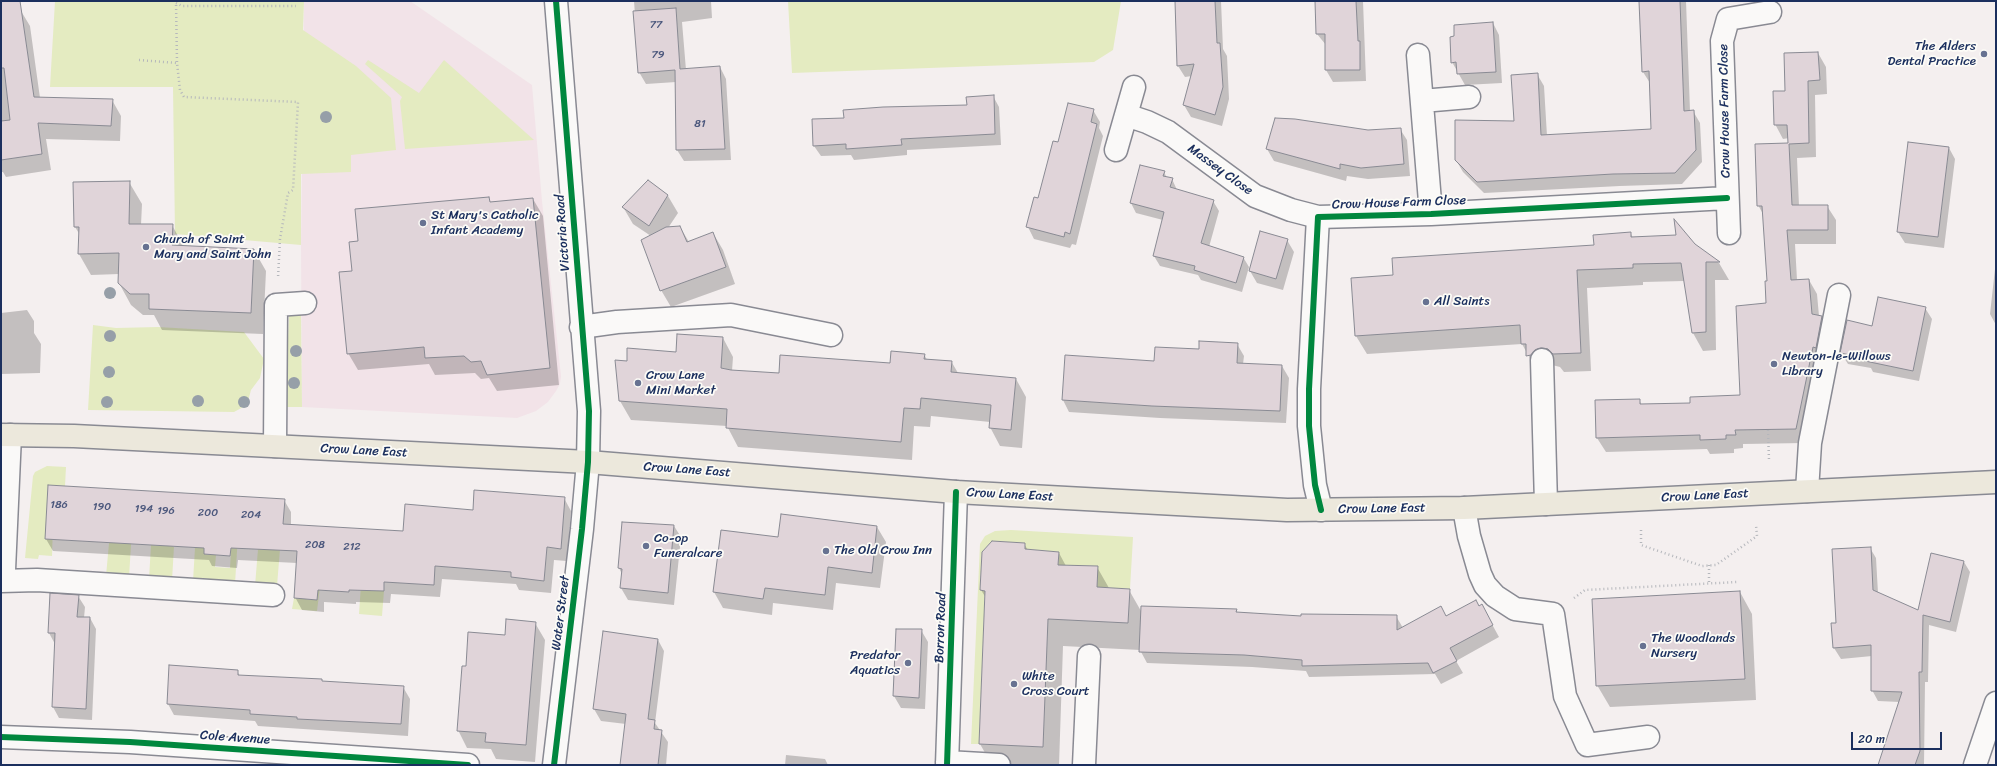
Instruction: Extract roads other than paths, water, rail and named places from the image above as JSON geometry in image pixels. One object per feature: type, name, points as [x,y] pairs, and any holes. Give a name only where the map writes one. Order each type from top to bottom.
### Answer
[{"type":"main road","name":"Crow Lane East","points":[[6,435],[74,436],[588,462],[956,492],[1249,509],[1321,510],[1464,508],[1996,482]]},
{"type":"street","name":"Victoria Road","points":[[556,1],[581,327],[589,411],[588,462]]},
{"type":"street","name":"Crow House Farm Close","points":[[1730,233],[1727,198],[1722,42],[1728,19],[1770,12]]},
{"type":"street","points":[[1418,55],[1431,214]]},
{"type":"street","points":[[1116,150],[1134,87]]},
{"type":"street","points":[[1422,101],[1469,97]]},
{"type":"street","name":"Massey Close","points":[[1126,116],[1147,122],[1168,132],[1256,196],[1291,210],[1318,217]]},
{"type":"street","name":"Crow House Farm Close","points":[[1321,510],[1315,485],[1309,426],[1309,389],[1318,217],[1431,214],[1727,198]]},
{"type":"street","points":[[1807,491],[1810,443],[1839,295]]},
{"type":"street","points":[[275,446],[276,305],[305,303]]},
{"type":"street","points":[[581,327],[618,322],[731,315],[831,335]]},
{"type":"street","points":[[1542,360],[1546,504]]},
{"type":"street","points":[[1,577],[4,570],[6,435]]},
{"type":"street","name":"Water Street","points":[[554,765],[582,530],[588,462]]},
{"type":"street","name":"Borron Road","points":[[947,764],[956,492]]},
{"type":"street","points":[[1464,508],[1469,536],[1480,574],[1485,584],[1495,596],[1514,609],[1553,614],[1565,696],[1587,745],[1648,737]]},
{"type":"street","points":[[1,581],[37,580],[274,595]]},
{"type":"street","points":[[1084,765],[1089,656]]},
{"type":"street","points":[[1974,765],[1996,703]]},
{"type":"street","name":"Cole Avenue","points":[[1,737],[130,742],[431,764],[468,765]]},
{"type":"street","points":[[947,764],[999,765]]},
{"type":"place","name":"The Alders Dental Practice","points":[[1984,54]]},
{"type":"place","name":"St Mary's Catholic Infant Academy","points":[[423,223]]},
{"type":"place","name":"Church of Saint Mary and Saint John","points":[[146,247]]},
{"type":"place","name":"All Saints","points":[[1426,302]]},
{"type":"place","name":"Newton-le-Willows Library","points":[[1774,364]]},
{"type":"place","name":"Crow Lane Mini Market","points":[[638,383]]},
{"type":"place","name":"Co-op Funeralcare","points":[[646,546]]},
{"type":"place","name":"The Old Crow Inn","points":[[826,551]]},
{"type":"place","name":"The Woodlands Nursery","points":[[1643,646]]},
{"type":"place","name":"Predator Aquatics","points":[[908,663]]},
{"type":"place","name":"White Cross Court","points":[[1014,684]]}]
